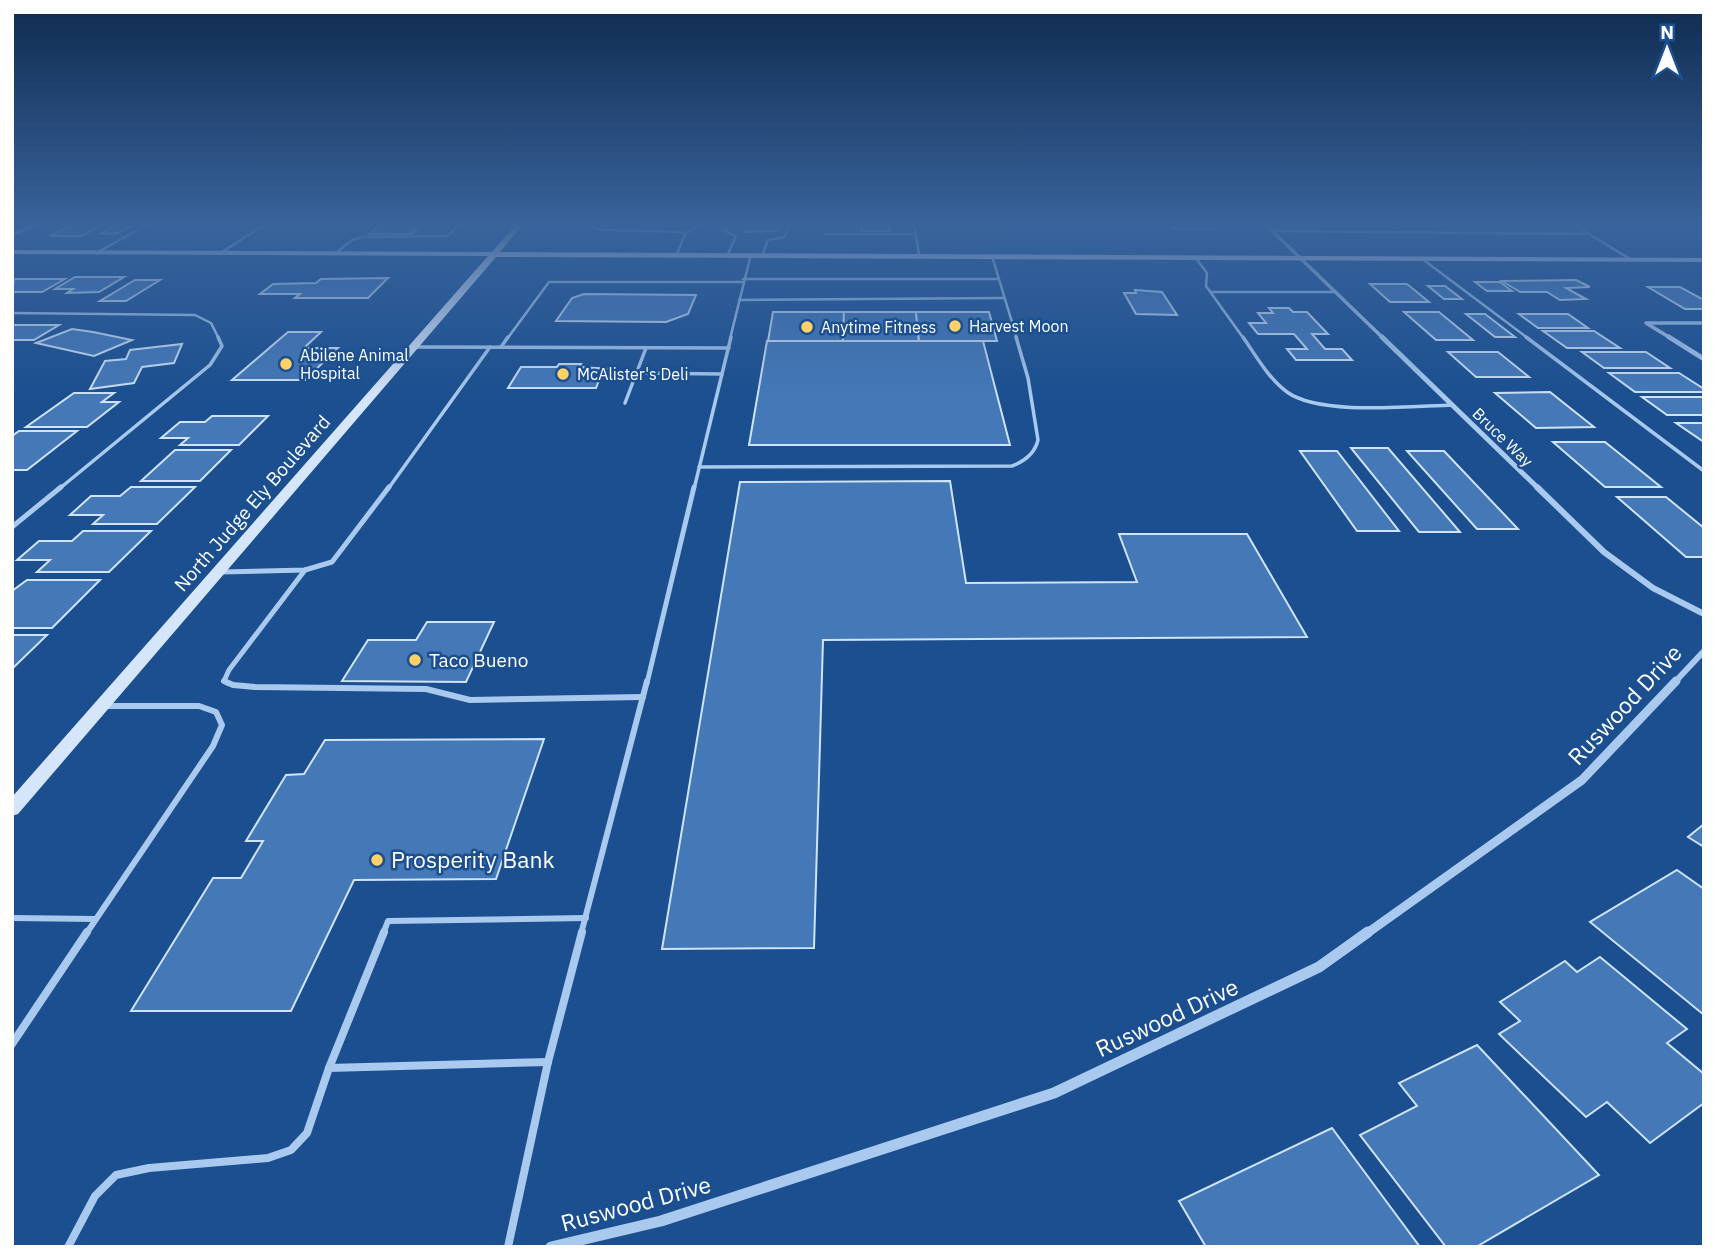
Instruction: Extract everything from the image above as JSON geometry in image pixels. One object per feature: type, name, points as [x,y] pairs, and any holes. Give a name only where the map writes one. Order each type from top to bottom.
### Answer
[{"type":"main road","name":"North Judge Ely Boulevard","points":[[12,809],[470,282]]},
{"type":"street","name":"Bruce Way","points":[[1325,282],[1604,552],[1653,588],[1704,614]]},
{"type":"street","points":[[1704,323],[1646,323],[1704,359]]},
{"type":"street","name":"Ruswood Drive","points":[[551,1247],[661,1220],[1054,1093],[1319,967],[1583,780],[1704,651]]},
{"type":"lane","points":[[501,347],[549,282],[573,282]]},
{"type":"lane","points":[[508,1247],[548,1062],[643,697],[729,348],[743,282]]},
{"type":"lane","points":[[699,467],[1012,466],[1020,463],[1036,450],[1038,440],[1028,378],[999,282]]},
{"type":"lane","points":[[1205,282],[1244,340],[1289,396],[1316,404],[1341,406],[1453,405]]},
{"type":"lane","points":[[1453,282],[1704,471]]},
{"type":"lane","points":[[1211,292],[1336,292]]},
{"type":"lane","points":[[739,300],[1004,298]]},
{"type":"lane","points":[[12,313],[195,314],[211,323],[222,346],[210,365],[12,527]]},
{"type":"lane","points":[[413,347],[729,348]]},
{"type":"lane","points":[[218,572],[305,570],[332,562],[490,347]]},
{"type":"lane","points":[[625,403],[646,348]]},
{"type":"lane","points":[[637,373],[722,374]]},
{"type":"lane","points":[[305,570],[229,670],[224,681],[233,685],[255,687],[437,690],[470,700],[643,697]]},
{"type":"lane","points":[[12,1044],[213,746],[222,725],[216,712],[199,706],[102,706]]},
{"type":"lane","points":[[12,918],[95,919]]},
{"type":"lane","points":[[68,1247],[95,1196],[116,1175],[149,1168],[268,1158],[291,1150],[307,1133],[329,1068],[388,921],[586,918]]},
{"type":"lane","points":[[329,1068],[548,1062]]},
{"type":"building","points":[[14,282],[60,282],[42,292],[12,292]]},
{"type":"building","points":[[67,282],[116,282],[99,292],[67,293],[73,289],[55,289]]},
{"type":"building","points":[[132,282],[157,282],[126,301],[100,301]]},
{"type":"building","points":[[384,282],[368,298],[295,298],[300,294],[260,294],[273,284]]},
{"type":"building","points":[[1475,282],[1500,282],[1512,291],[1487,291]]},
{"type":"building","points":[[1503,282],[1580,282],[1590,287],[1566,288],[1586,299],[1560,300],[1547,292],[1520,292]]},
{"type":"building","points":[[1370,284],[1407,284],[1429,302],[1390,302]]},
{"type":"building","points":[[1428,286],[1445,286],[1462,299],[1444,299]]},
{"type":"building","points":[[1648,287],[1680,287],[1704,300],[1704,309],[1685,309]]},
{"type":"building","points":[[1135,290],[1162,292],[1177,315],[1136,314],[1124,293],[1136,293]]},
{"type":"building","points":[[584,294],[696,295],[688,314],[666,322],[556,321],[572,298]]},
{"type":"building","points":[[1269,308],[1307,312],[1328,334],[1312,334],[1325,349],[1342,349],[1352,360],[1296,360],[1287,349],[1307,349],[1294,334],[1258,334],[1249,323],[1266,323],[1258,313],[1273,313]]},
{"type":"building","name":"Anytime Fitness","points":[[773,312],[844,312],[843,341],[768,341]]},
{"type":"building","points":[[844,312],[916,312],[919,341],[843,341]]},
{"type":"building","name":"Harvest Moon","points":[[916,312],[989,312],[997,341],[919,341]]},
{"type":"building","points":[[1404,312],[1439,312],[1473,340],[1436,340]]},
{"type":"building","points":[[1466,314],[1485,314],[1515,337],[1495,337]]},
{"type":"building","points":[[1519,314],[1568,314],[1588,328],[1538,328]]},
{"type":"building","points":[[12,325],[59,325],[34,340],[12,340]]},
{"type":"building","points":[[72,329],[132,340],[94,356],[36,343]]},
{"type":"building","points":[[1543,331],[1594,331],[1620,348],[1567,348]]},
{"type":"building","name":"Abilene Animal Hospital","points":[[288,332],[321,332],[304,348],[338,348],[305,380],[232,380]]},
{"type":"building","points":[[767,341],[983,341],[1010,445],[749,445]]},
{"type":"building","points":[[182,344],[174,363],[142,367],[134,383],[90,389],[105,361],[126,359],[130,350]]},
{"type":"building","points":[[1448,352],[1498,352],[1529,377],[1476,377]]},
{"type":"building","points":[[1582,352],[1646,352],[1670,368],[1604,368]]},
{"type":"building","name":"McAlister's Deli","points":[[559,364],[612,369],[608,378],[600,378],[596,388],[508,388],[521,367],[557,367]]},
{"type":"building","points":[[1609,373],[1679,373],[1704,389],[1704,392],[1635,392]]},
{"type":"building","points":[[1550,392],[1594,427],[1536,428],[1495,393]]},
{"type":"building","points":[[74,393],[114,393],[102,402],[119,402],[87,427],[26,427]]},
{"type":"building","points":[[1642,397],[1704,397],[1704,415],[1667,415]]},
{"type":"building","points":[[212,416],[268,416],[239,445],[180,445],[188,438],[161,438],[180,422],[205,422]]},
{"type":"building","points":[[1676,423],[1704,423],[1704,442]]},
{"type":"building","points":[[19,431],[77,431],[27,470],[12,470],[12,436]]},
{"type":"building","points":[[1553,442],[1605,442],[1661,487],[1605,487]]},
{"type":"building","points":[[1351,448],[1388,448],[1460,532],[1419,532]]},
{"type":"building","points":[[175,450],[231,450],[200,481],[141,481]]},
{"type":"building","points":[[1300,451],[1337,451],[1399,531],[1357,531]]},
{"type":"building","points":[[1407,451],[1444,451],[1518,529],[1477,529]]},
{"type":"building","points":[[950,481],[966,583],[1137,582],[1119,534],[1247,534],[1307,637],[823,640],[814,948],[662,949],[740,482]]},
{"type":"building","points":[[131,487],[195,487],[157,524],[93,524],[103,515],[70,515],[91,496],[120,496]]},
{"type":"building","points":[[1617,497],[1666,497],[1704,528],[1704,557],[1686,557]]},
{"type":"building","points":[[83,531],[151,531],[109,572],[37,572],[50,560],[17,560],[39,541],[72,541]]},
{"type":"building","points":[[27,580],[100,580],[52,628],[12,628],[12,591]]},
{"type":"building","name":"Taco Bueno","points":[[427,622],[494,622],[466,682],[342,681],[368,640],[416,640]]},
{"type":"building","points":[[12,635],[47,635],[12,669]]},
{"type":"building","name":"Prosperity Bank","points":[[544,739],[496,879],[354,880],[291,1011],[131,1011],[213,878],[241,878],[263,841],[246,841],[286,775],[304,774],[325,740]]},
{"type":"building","points":[[1704,824],[1704,847],[1688,837]]},
{"type":"building","points":[[1677,870],[1704,889],[1704,1015],[1590,922]]},
{"type":"building","points":[[1600,957],[1687,1029],[1667,1043],[1704,1074],[1704,1103],[1650,1143],[1607,1102],[1586,1117],[1499,1034],[1520,1021],[1500,1002],[1565,961],[1577,972]]},
{"type":"building","points":[[1477,1045],[1599,1175],[1476,1247],[1446,1247],[1360,1135],[1417,1106],[1399,1083]]},
{"type":"building","points":[[1332,1128],[1420,1247],[1206,1247],[1179,1201]]},
{"type":"place","name":"Harvest Moon","points":[[955,326]]},
{"type":"place","name":"Anytime Fitness","points":[[807,327]]},
{"type":"place","name":"Abilene Animal Hospital","points":[[286,364]]},
{"type":"place","name":"McAlister's Deli","points":[[563,374]]},
{"type":"place","name":"Taco Bueno","points":[[415,660]]},
{"type":"place","name":"Prosperity Bank","points":[[377,860]]}]
